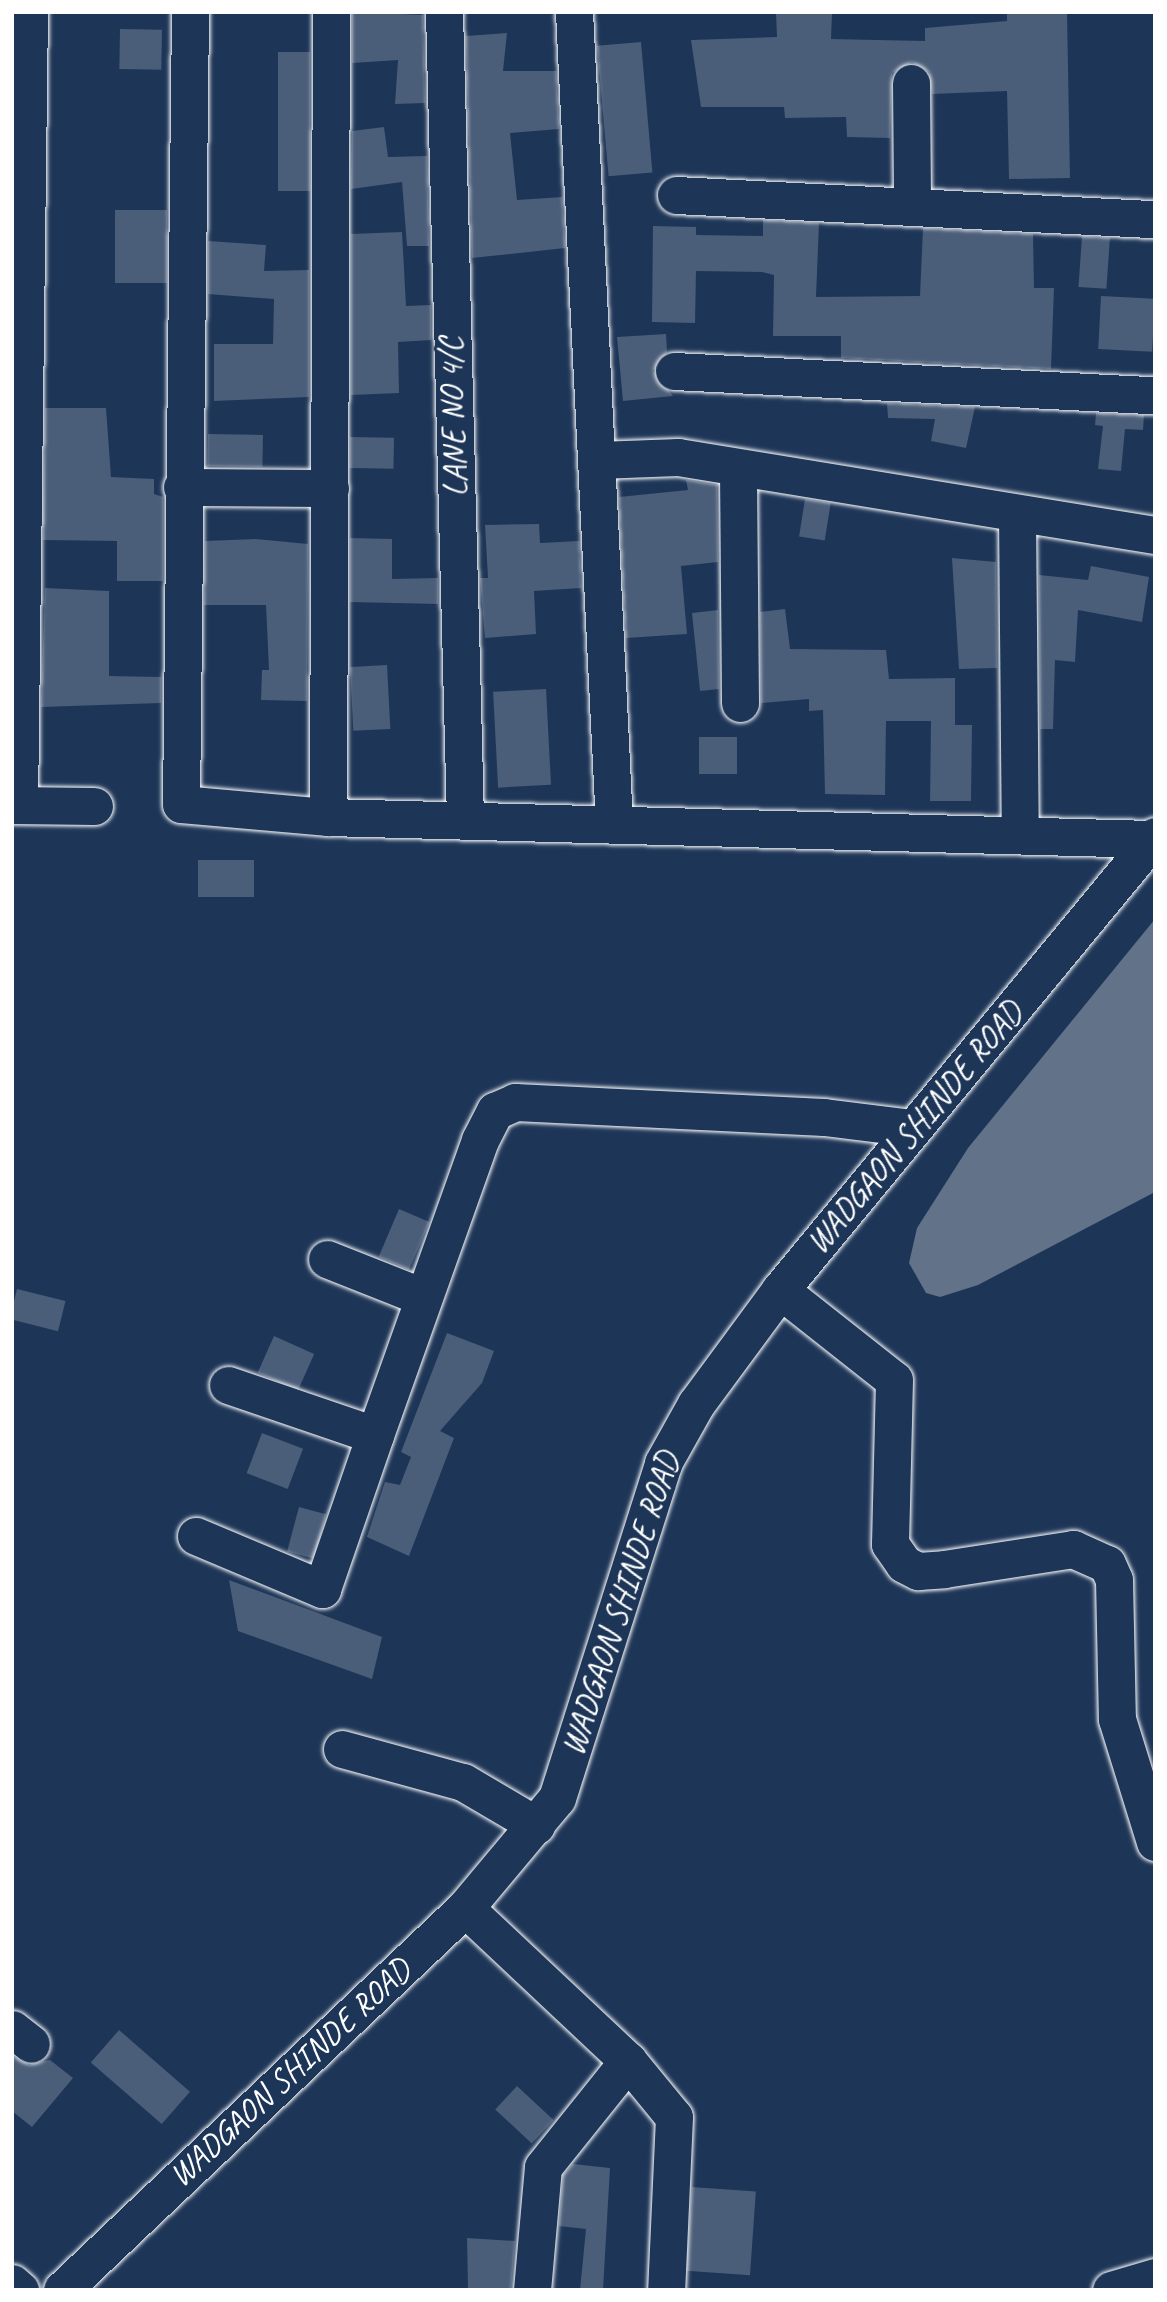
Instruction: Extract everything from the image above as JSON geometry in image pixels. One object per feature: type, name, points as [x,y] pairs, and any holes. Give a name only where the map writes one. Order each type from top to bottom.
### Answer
[{"type":"street","points":[[29,12],[16,805],[94,806]]},
{"type":"street","points":[[190,12],[182,487],[181,804],[328,817],[1154,837]]},
{"type":"street","points":[[328,817],[331,12]]},
{"type":"street","name":"LANE NO 4/C","points":[[444,12],[465,821]]},
{"type":"street","points":[[574,12],[614,825]]},
{"type":"street","points":[[911,83],[912,207]]},
{"type":"street","points":[[676,195],[1155,219]]},
{"type":"street","points":[[674,370],[1155,395]]},
{"type":"street","points":[[598,460],[678,457],[738,471],[1155,536]]},
{"type":"street","points":[[738,471],[740,703]]},
{"type":"street","points":[[182,487],[330,488]]},
{"type":"street","points":[[1017,514],[1020,835]]},
{"type":"street","name":"WADGAON SHINDE ROAD","points":[[62,2290],[465,1908],[557,1798],[663,1463],[696,1404],[780,1290],[1154,837]]},
{"type":"street","points":[[196,1536],[322,1589],[423,1297],[480,1140],[495,1111],[515,1102],[824,1117],[912,1128]]},
{"type":"street","points":[[327,1259],[423,1297]]},
{"type":"street","points":[[780,1290],[894,1380],[890,1544],[904,1564],[931,1570],[1073,1549],[1107,1564],[1114,1580],[1117,1719],[1155,1842]]},
{"type":"street","points":[[228,1385],[374,1435]]},
{"type":"street","points":[[342,1749],[463,1782],[536,1825]]},
{"type":"street","points":[[465,1908],[628,2061],[674,2117],[666,2290]]},
{"type":"street","points":[[532,2290],[543,2167],[628,2061]]},
{"type":"street","points":[[1111,2290],[1155,2277]]},
{"type":"street","points":[[12,2283],[20,2290]]},
{"type":"water","points":[[1155,919],[1155,1192],[978,1285],[940,1297],[926,1293],[909,1263],[917,1228],[968,1148]]},
{"type":"building","points":[[352,12],[423,15],[425,103],[395,104],[398,60],[352,63]]},
{"type":"building","points":[[1007,12],[1067,12],[1070,178],[1009,179],[1007,91],[932,94],[929,72],[912,62],[892,73],[890,138],[847,137],[846,117],[785,118],[784,107],[701,107],[691,40],[777,37],[776,13],[832,13],[831,39],[925,41],[925,28],[1007,21]]},
{"type":"building","points":[[120,29],[162,30],[161,70],[119,69]]},
{"type":"building","points":[[507,33],[503,71],[556,71],[559,129],[510,133],[517,200],[562,197],[565,248],[472,258],[466,36]]},
{"type":"building","points":[[641,42],[652,173],[609,176],[597,46]]},
{"type":"building","points":[[278,52],[310,52],[310,191],[278,191]]},
{"type":"building","points":[[384,127],[388,157],[427,156],[429,246],[407,246],[402,182],[351,189],[352,131]]},
{"type":"building","points":[[115,210],[167,210],[167,283],[115,283]]},
{"type":"building","points":[[763,220],[819,223],[816,297],[920,296],[923,228],[1033,234],[1034,288],[1054,288],[1051,369],[841,358],[841,336],[773,336],[774,275],[762,272],[696,271],[695,323],[652,322],[653,226],[696,227],[696,235],[763,236]]},
{"type":"building","points":[[402,232],[406,306],[431,305],[431,340],[398,342],[399,393],[351,395],[351,234]]},
{"type":"building","points":[[1082,236],[1110,238],[1106,289],[1078,287]]},
{"type":"building","points":[[208,241],[266,245],[264,271],[309,270],[309,397],[214,401],[214,344],[273,344],[274,299],[208,294]]},
{"type":"building","points":[[1101,296],[1155,299],[1152,352],[1098,349]]},
{"type":"building","points":[[666,334],[667,352],[653,371],[673,396],[623,401],[617,337]]},
{"type":"building","points":[[887,403],[975,407],[966,448],[931,441],[935,419],[888,418]]},
{"type":"building","points":[[45,408],[106,408],[111,477],[154,479],[154,494],[163,497],[163,581],[117,581],[117,541],[43,540]]},
{"type":"building","points":[[1096,413],[1144,415],[1143,430],[1125,429],[1121,471],[1098,469],[1103,426],[1095,425]]},
{"type":"building","points":[[208,434],[263,435],[262,467],[207,466]]},
{"type":"building","points":[[350,437],[394,438],[393,469],[349,468]]},
{"type":"building","points":[[686,480],[717,485],[718,562],[681,566],[687,634],[626,638],[619,497],[688,490]]},
{"type":"building","points":[[805,499],[831,503],[825,541],[799,537]]},
{"type":"building","points":[[539,524],[540,543],[579,541],[581,588],[534,591],[536,634],[485,638],[480,578],[488,578],[485,525]]},
{"type":"building","points":[[350,538],[392,539],[392,579],[438,578],[438,604],[350,602]]},
{"type":"building","points":[[256,539],[308,544],[307,701],[261,700],[262,670],[269,670],[266,605],[204,605],[205,541]]},
{"type":"building","points":[[952,558],[996,562],[997,668],[959,669]]},
{"type":"building","points":[[1091,566],[1149,577],[1142,622],[1078,610],[1075,662],[1055,660],[1053,729],[1040,729],[1039,575],[1088,580]]},
{"type":"building","points":[[45,588],[109,591],[109,676],[161,677],[161,703],[41,707]]},
{"type":"building","points":[[785,609],[790,649],[886,650],[889,679],[955,678],[955,725],[972,725],[971,801],[930,801],[931,721],[886,721],[885,795],[825,794],[823,710],[809,711],[809,699],[761,703],[760,612]]},
{"type":"building","points":[[718,610],[719,689],[700,691],[692,613]]},
{"type":"building","points":[[387,665],[390,729],[353,731],[350,667]]},
{"type":"building","points":[[546,689],[551,785],[498,788],[493,692]]},
{"type":"building","points":[[699,737],[737,737],[737,774],[699,774]]},
{"type":"building","points":[[198,860],[254,860],[254,897],[198,897]]},
{"type":"building","points":[[399,1209],[429,1222],[409,1270],[379,1257]]},
{"type":"building","points":[[17,1289],[66,1301],[58,1331],[12,1320]]},
{"type":"building","points":[[447,1333],[494,1351],[482,1383],[440,1431],[454,1438],[409,1556],[367,1537],[385,1482],[400,1485],[411,1457],[401,1452]]},
{"type":"building","points":[[274,1336],[314,1354],[298,1390],[258,1373]]},
{"type":"building","points":[[262,1433],[303,1449],[288,1489],[247,1473]]},
{"type":"building","points":[[299,1507],[326,1514],[314,1559],[287,1551]]},
{"type":"building","points":[[229,1580],[382,1637],[372,1679],[238,1631]]},
{"type":"building","points":[[119,2030],[190,2092],[162,2124],[91,2062]]},
{"type":"building","points":[[12,2056],[29,2065],[50,2060],[73,2078],[32,2127],[12,2111]]},
{"type":"building","points":[[517,2086],[554,2120],[532,2144],[495,2109]]},
{"type":"building","points":[[573,2164],[610,2168],[603,2290],[580,2290],[586,2229],[559,2226],[563,2175]]},
{"type":"building","points":[[692,2187],[756,2191],[750,2275],[686,2271]]},
{"type":"building","points":[[467,2238],[515,2241],[511,2289],[468,2289]]}]
